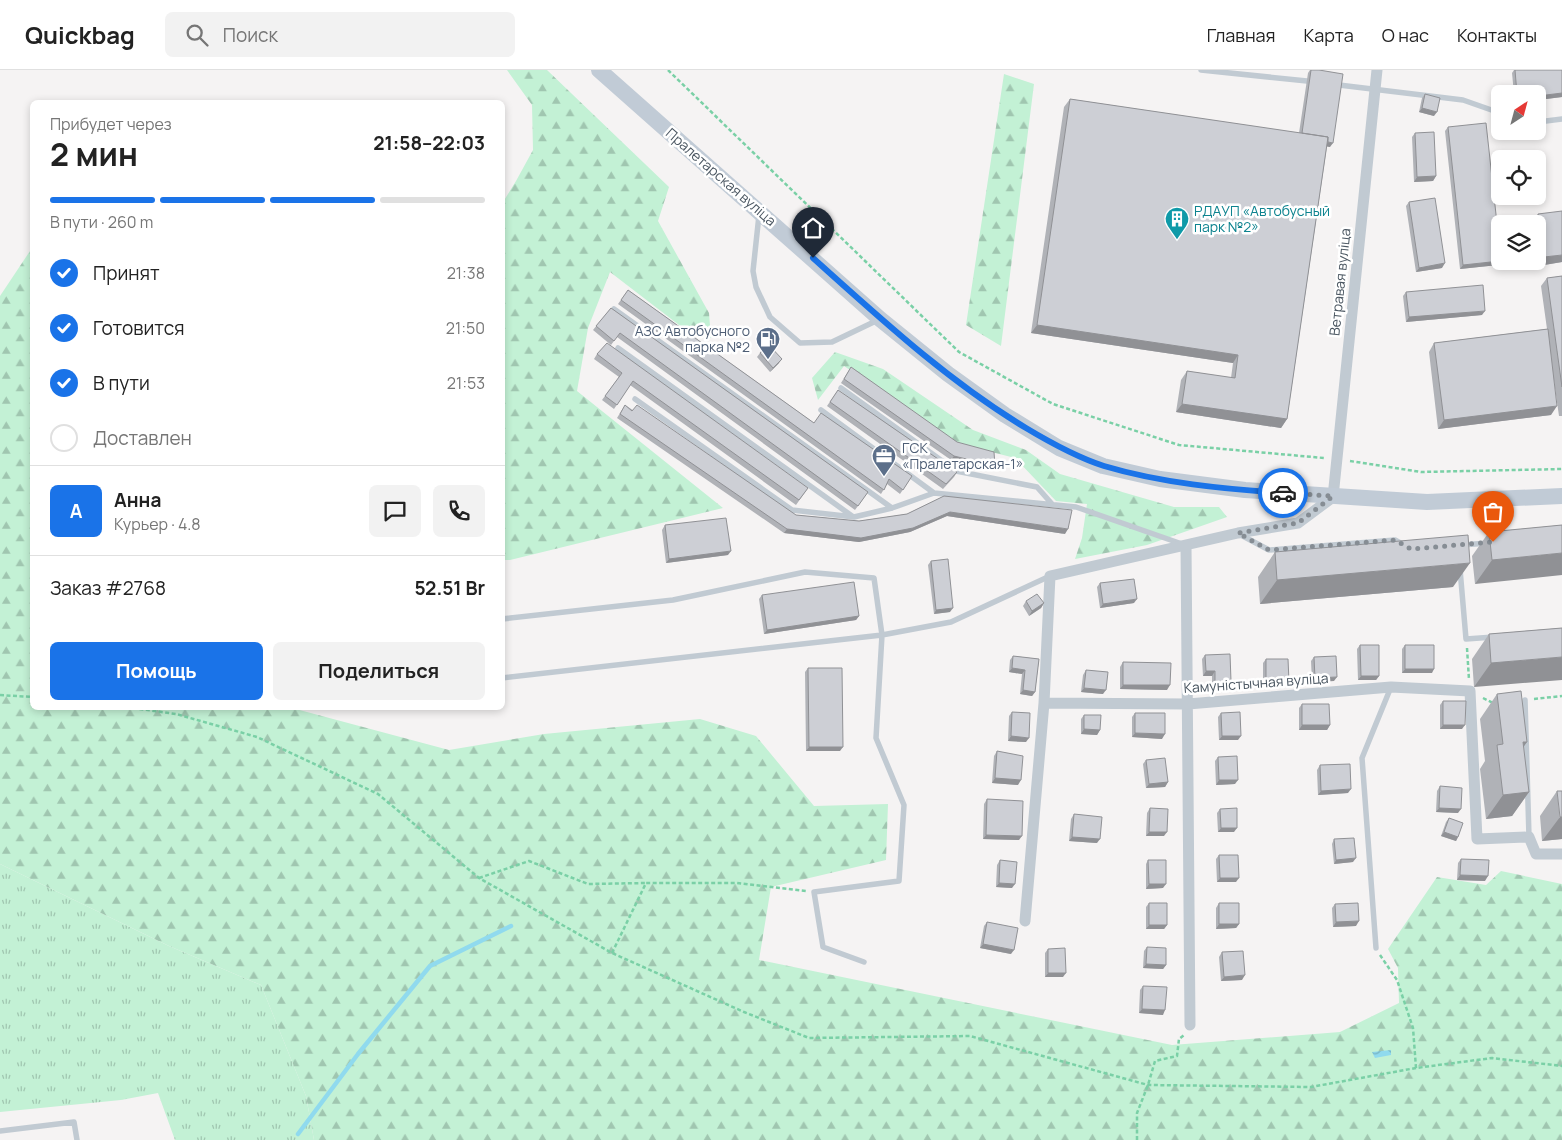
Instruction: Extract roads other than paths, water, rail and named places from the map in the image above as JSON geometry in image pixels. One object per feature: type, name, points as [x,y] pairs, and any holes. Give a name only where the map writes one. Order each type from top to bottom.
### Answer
[{"type":"main road","name":"Пралетарская вуліца","points":[[599,70],[880,319],[948,374],[1005,415],[1059,448],[1103,466],[1160,479],[1245,490],[1427,502],[1562,496]]},
{"type":"street","name":"Ветравая вуліца","points":[[1333,496],[1377,70]]},
{"type":"street","points":[[1025,920],[1044,703],[1050,576],[1238,533],[1298,523],[1333,496]]},
{"type":"street","points":[[1186,545],[1190,1025]]},
{"type":"street","name":"Камуністычная вуліца","points":[[1044,703],[1188,704],[1391,687],[1470,691],[1477,839],[1528,837]]},
{"type":"street","points":[[1528,837],[1536,854],[1562,854]]},
{"type":"lane","points":[[1201,70],[1307,81]]},
{"type":"lane","points":[[1339,85],[1464,100],[1491,110]]},
{"type":"lane","points":[[1546,121],[1562,119]]},
{"type":"lane","points":[[759,210],[753,271],[756,287],[770,317],[800,343],[832,342],[880,319]]},
{"type":"lane","points":[[614,309],[892,508]]},
{"type":"lane","points":[[618,348],[854,517]]},
{"type":"lane","points":[[841,388],[956,471],[1038,487],[1052,504]]},
{"type":"lane","points":[[635,399],[792,510],[854,517],[892,508],[934,493],[1076,507],[1186,545]]},
{"type":"lane","points":[[821,410],[934,493]]},
{"type":"lane","points":[[1238,533],[1269,550],[1395,540],[1411,549]]},
{"type":"lane","points":[[1459,554],[1458,545],[1496,542]]},
{"type":"lane","points":[[1460,564],[1466,639],[1504,636]]},
{"type":"lane","points":[[505,619],[673,600],[805,572],[874,578],[882,635],[876,738],[904,805],[899,881],[814,892],[823,947],[864,962]]},
{"type":"lane","points":[[505,678],[882,635],[951,622],[1050,576]]},
{"type":"lane","points":[[1376,948],[1362,758],[1391,687]]},
{"type":"lane","points":[[1524,700],[1528,837]]},
{"type":"lane","points":[[0,1131],[74,1122],[77,1140]]},
{"type":"water","points":[[1391,1050],[1391,1055],[1375,1058],[1372,1052]]},
{"type":"waterway","points":[[298,1134],[358,1054],[430,966],[511,926]]},
{"type":"place","name":"РДАУП «Автобусный парк №2»","points":[[1177,240]]},
{"type":"place","name":"АЗС Автобусного парка №2","points":[[768,360]]},
{"type":"place","name":"ГСК «Пралетарская-1»","points":[[884,477]]}]
